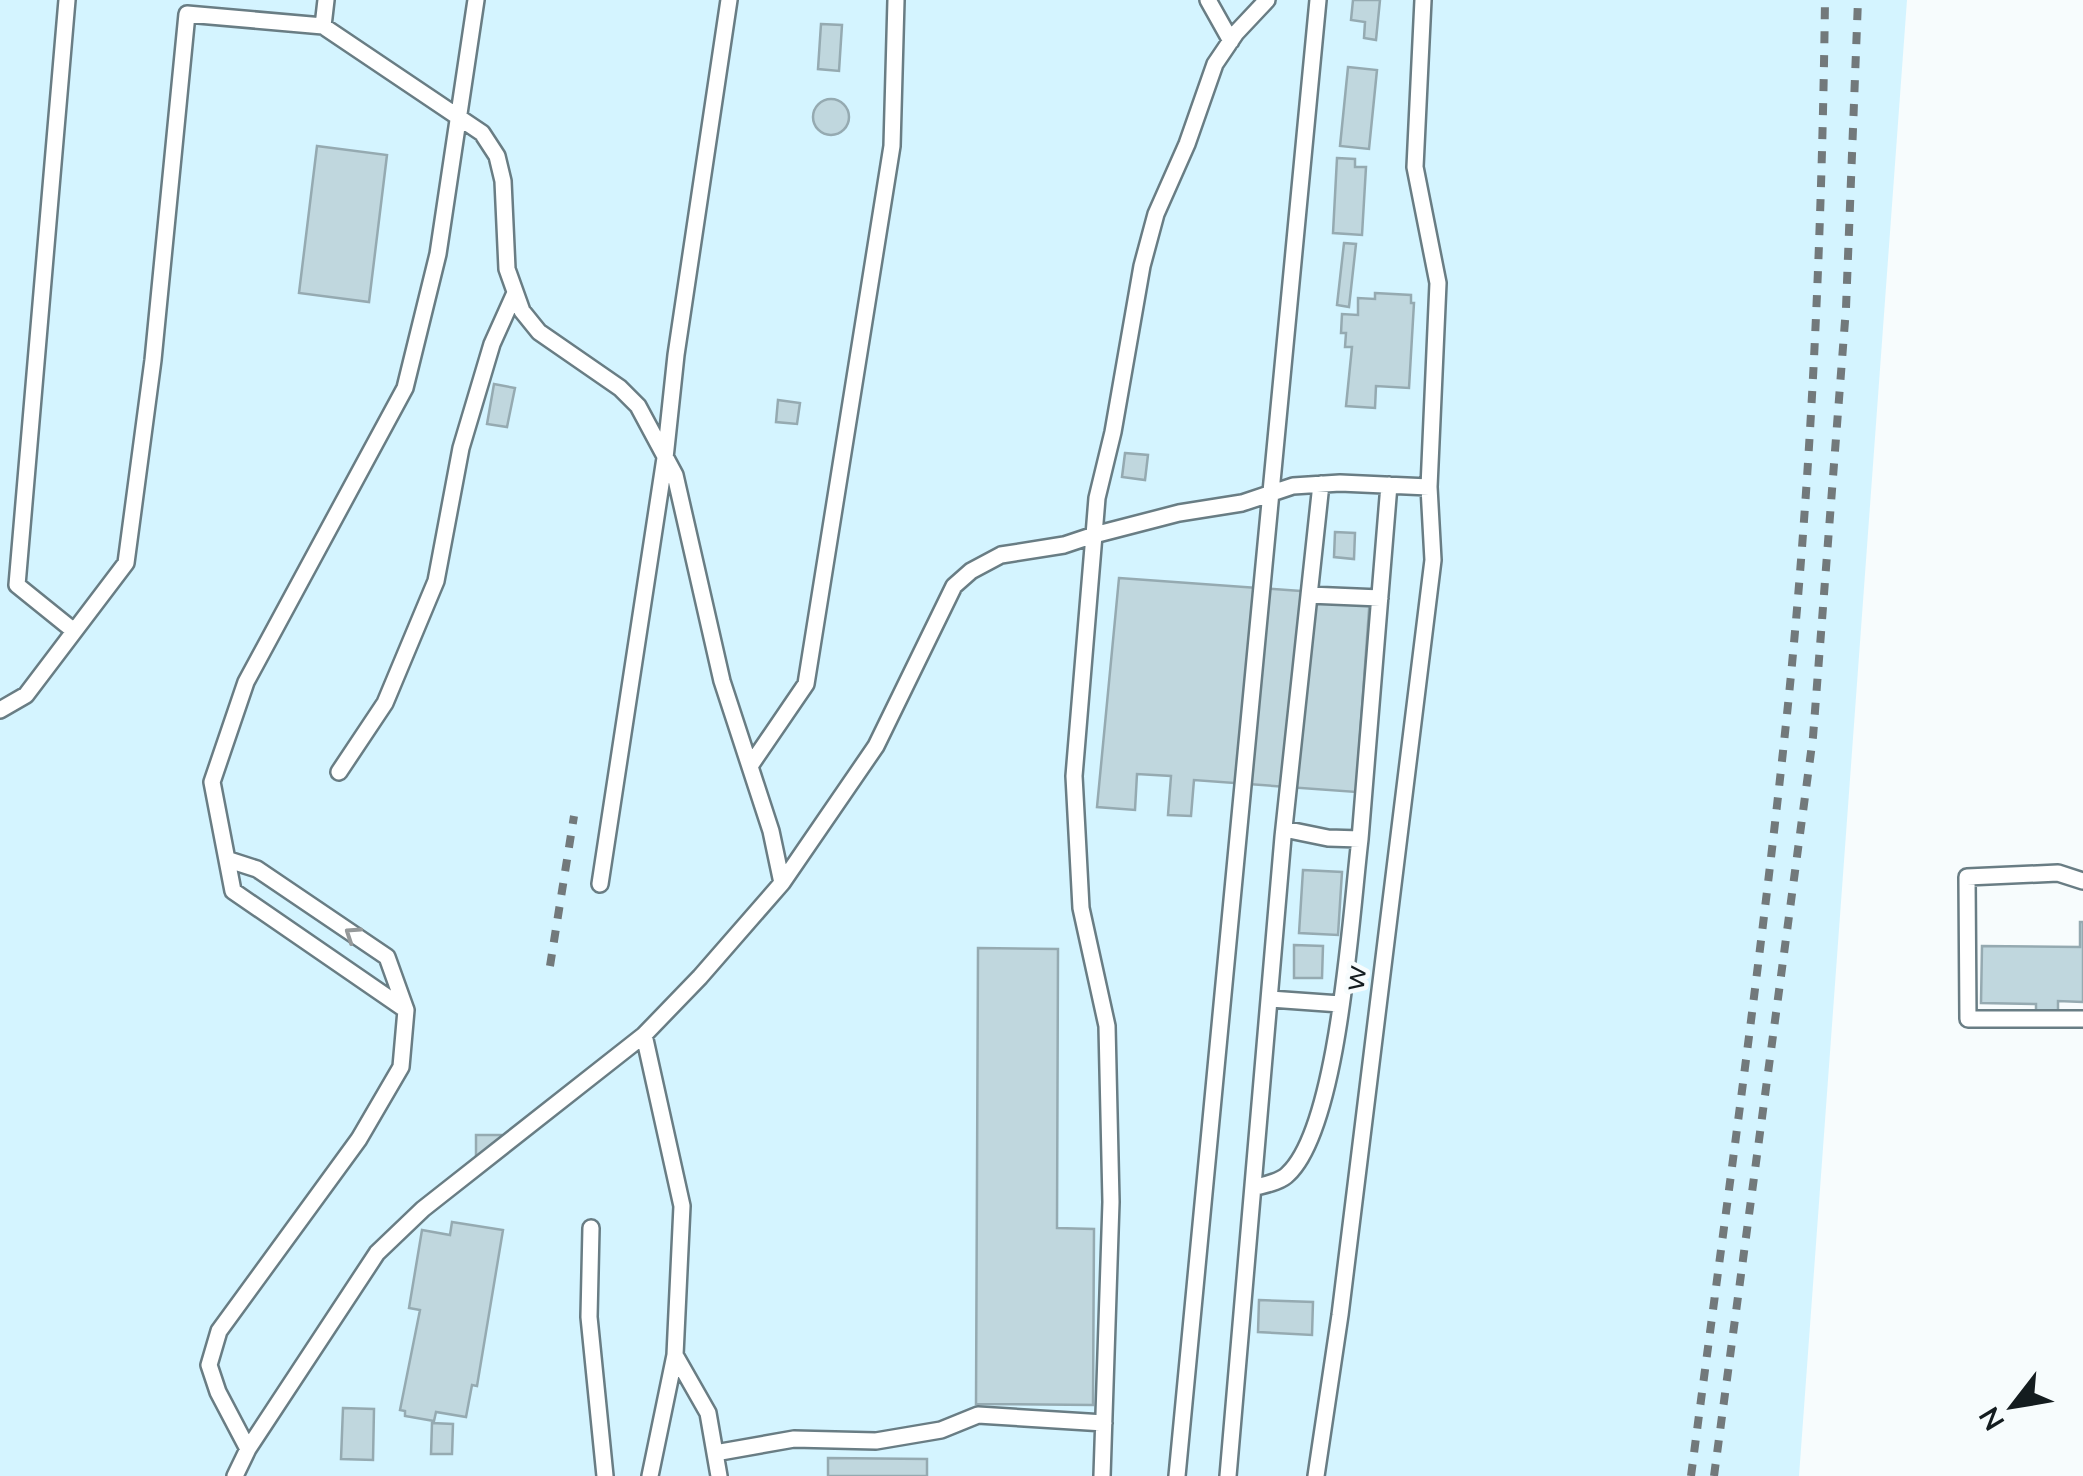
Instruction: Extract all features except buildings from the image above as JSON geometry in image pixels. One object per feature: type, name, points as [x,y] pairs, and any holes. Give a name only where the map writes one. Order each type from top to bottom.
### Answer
[{"type":"lane","points":[[17,585],[67,0]]},
{"type":"lane","points":[[174,0],[187,14],[323,26],[482,134],[496,156],[503,180],[507,269],[514,295],[539,332],[620,388],[638,406],[675,475],[722,681],[771,831],[782,882]]},
{"type":"lane","points":[[323,26],[326,0]]},
{"type":"lane","points":[[406,1010],[234,891],[212,782],[246,682],[406,388],[438,254],[476,0]]},
{"type":"lane","points":[[600,884],[665,458],[676,355],[728,0]]},
{"type":"lane","points":[[750,766],[806,684],[892,146],[896,0]]},
{"type":"lane","points":[[1208,0],[1231,40]]},
{"type":"lane","points":[[1102,1476],[1111,1202],[1107,1026],[1081,908],[1074,776],[1098,498],[1142,266],[1156,214],[1188,144],[1215,64],[1268,0]]},
{"type":"lane","points":[[1177,1476],[1318,0]]},
{"type":"lane","name":"w","points":[[1316,1476],[1340,1315],[1433,560],[1429,487],[1438,283],[1415,167],[1423,0]]},
{"type":"lane","points":[[0,710],[26,695],[126,563],[152,360],[187,14]]},
{"type":"lane","points":[[339,772],[385,704],[436,581],[460,448],[492,344],[514,295]]},
{"type":"lane","points":[[1228,1476],[1284,829],[1320,484]]},
{"type":"lane","points":[[1253,1188],[1287,1176],[1316,1130],[1340,1004],[1360,839],[1389,485]]},
{"type":"lane","points":[[234,1476],[378,1253],[423,1209],[644,1035],[782,882],[876,746],[954,586],[971,571],[1001,555],[1064,545],[1179,513],[1242,503],[1293,486],[1429,487]]},
{"type":"lane","points":[[0,578],[17,585],[74,631]]},
{"type":"lane","points":[[1309,595],[1380,598]]},
{"type":"lane","points":[[1284,829],[1328,838],[1360,839]]},
{"type":"lane","points":[[229,860],[257,870],[387,958],[406,1010],[401,1067],[359,1139],[219,1331],[209,1365],[218,1392],[248,1450]]},
{"type":"lane","points":[[2083,881],[2058,873],[1967,877],[1968,1019],[2083,1019]]},
{"type":"lane","points":[[1270,999],[1340,1004]]},
{"type":"lane","points":[[644,1035],[682,1206],[675,1356],[650,1476]]},
{"type":"lane","points":[[591,1228],[589,1317],[604,1476]]},
{"type":"lane","points":[[675,1356],[708,1413],[719,1476]]},
{"type":"lane","points":[[715,1453],[794,1438],[876,1441],[942,1430],[978,1416],[1104,1423]]},
{"type":"shaded area","points":[[0,0],[1907,0],[1799,1476],[0,1476]]},
{"type":"railway","points":[[1691,1476],[1767,891],[1797,609],[1814,348],[1825,0]]},
{"type":"railway","points":[[1714,1476],[1813,737],[1846,308],[1858,0]]},
{"type":"railway","points":[[550,966],[574,816]]}]
